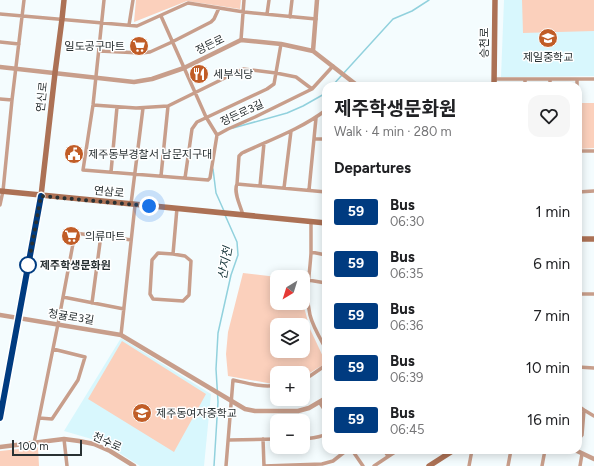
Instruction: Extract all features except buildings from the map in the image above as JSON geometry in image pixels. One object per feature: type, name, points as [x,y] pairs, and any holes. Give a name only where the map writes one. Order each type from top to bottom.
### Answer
[{"type":"main road","name":"연신로","points":[[0,418],[41,196],[64,0]]},
{"type":"main road","name":"승천로","points":[[494,79],[495,0]]},
{"type":"main road","name":"연삼로","points":[[2,191],[41,196],[216,211],[242,215]]},
{"type":"main road","points":[[242,215],[322,223]]},
{"type":"main road","points":[[582,239],[594,239]]},
{"type":"main road","points":[[429,466],[447,454]]},
{"type":"street","points":[[0,205],[24,0]]},
{"type":"street","points":[[96,78],[104,0]]},
{"type":"street","points":[[129,25],[133,0]]},
{"type":"street","points":[[241,40],[244,0]]},
{"type":"street","points":[[267,14],[269,0]]},
{"type":"street","points":[[290,17],[292,0]]},
{"type":"street","points":[[313,51],[317,0]]},
{"type":"street","points":[[0,14],[137,26],[188,3],[244,12],[316,19]]},
{"type":"street","points":[[99,51],[141,54],[150,52],[211,22],[219,8]]},
{"type":"street","points":[[161,16],[206,117],[216,135]]},
{"type":"street","name":"정든로","points":[[0,67],[134,82],[152,79],[184,68],[241,40],[282,44],[313,51],[351,82]]},
{"type":"street","points":[[0,42],[19,44]]},
{"type":"street","points":[[184,178],[192,129],[197,122],[267,89],[274,84],[282,44]]},
{"type":"street","name":"정든로3길","points":[[96,78],[83,170],[208,180],[210,178],[216,135],[312,89],[331,65]]},
{"type":"street","points":[[93,105],[143,108],[168,106],[243,69],[296,77],[312,89]]},
{"type":"street","points":[[494,79],[594,79]]},
{"type":"street","points":[[0,99],[12,100]]},
{"type":"street","points":[[161,176],[168,106]]},
{"type":"street","points":[[111,172],[116,107]]},
{"type":"street","points":[[121,335],[131,240],[135,174],[143,108]]},
{"type":"street","points":[[242,215],[235,187],[237,184],[238,156],[291,131],[322,113]]},
{"type":"street","points":[[309,190],[316,118]]},
{"type":"street","points":[[284,188],[291,131]]},
{"type":"street","points":[[314,139],[322,139]]},
{"type":"street","points":[[260,186],[264,143]]},
{"type":"street","points":[[582,151],[594,151]]},
{"type":"street","points":[[0,163],[6,164]]},
{"type":"street","points":[[237,184],[322,192]]},
{"type":"street","points":[[582,192],[594,191]]},
{"type":"street","points":[[173,254],[177,208]]},
{"type":"street","points":[[309,270],[311,252],[311,222]]},
{"type":"street","points":[[34,443],[75,233],[97,236],[101,235],[131,240]]},
{"type":"street","points":[[92,303],[101,235]]},
{"type":"street","points":[[311,252],[322,253]]},
{"type":"street","points":[[158,253],[173,254],[185,256],[191,261],[189,295],[183,301],[153,299],[150,294],[152,260],[158,253]]},
{"type":"street","points":[[310,280],[322,282]]},
{"type":"street","points":[[582,294],[594,294]]},
{"type":"street","points":[[63,297],[124,309]]},
{"type":"street","points":[[310,310],[316,330],[322,341]]},
{"type":"street","name":"청귤로3길","points":[[0,315],[121,335],[232,401]]},
{"type":"street","points":[[39,418],[52,419],[78,380],[85,358],[53,349]]},
{"type":"street","points":[[582,367],[594,368]]},
{"type":"street","points":[[310,376],[322,368]]},
{"type":"street","points":[[226,466],[233,380],[270,386]]},
{"type":"street","points":[[232,401],[245,409],[256,411],[298,410],[309,408],[320,402],[322,405]]},
{"type":"street","points":[[582,435],[584,410],[594,416]]},
{"type":"street","points":[[310,438],[322,436]]},
{"type":"street","points":[[64,439],[67,466]]},
{"type":"street","name":"천수로","points":[[0,447],[64,439],[79,441],[94,444],[110,451],[134,466]]},
{"type":"street","points":[[263,439],[264,466],[322,464],[333,461],[342,454]]},
{"type":"street","points":[[229,440],[270,439]]},
{"type":"street","points":[[355,454],[363,466]]},
{"type":"street","points":[[374,466],[391,454]]},
{"type":"street","points":[[469,466],[471,454]]},
{"type":"street","points":[[508,466],[510,454]]},
{"type":"street","points":[[542,466],[544,454]]},
{"type":"street","points":[[580,466],[582,454],[594,459]]},
{"type":"shaded area","points":[[136,0],[241,0],[240,9],[187,1],[134,22]]},
{"type":"shaded area","name":"제일중학교","points":[[504,0],[594,0],[594,76],[501,77]]},
{"type":"shaded area","points":[[522,0],[594,0],[594,31],[523,33]]},
{"type":"shaded area","points":[[582,103],[594,103],[594,148],[582,149]]},
{"type":"shaded area","points":[[243,273],[270,276],[270,310],[305,310],[307,318],[270,318],[270,358],[310,358],[310,329],[322,354],[322,365],[310,373],[310,366],[270,366],[270,383],[228,376],[226,354],[228,332]]},
{"type":"shaded area","name":"제주동여자중학교","points":[[121,338],[211,394],[204,466],[140,466],[102,442],[64,431]]},
{"type":"shaded area","points":[[122,341],[206,394],[174,452],[88,399]]},
{"type":"shaded area","points":[[38,447],[39,466],[0,466],[0,451]]},
{"type":"waterway","name":"산지천","points":[[336,82],[393,19],[412,11],[429,0]]},
{"type":"waterway","name":"산지천","points":[[233,128],[287,113],[322,95]]},
{"type":"waterway","name":"산지천","points":[[213,169],[216,193],[224,211]]},
{"type":"waterway","name":"산지천","points":[[214,466],[218,402],[216,369],[218,333],[231,275],[238,255],[237,242],[225,215]]},
{"type":"bus line","name":"59","points":[[0,418],[41,196]]},
{"type":"place","name":"제일중학교","points":[[548,38]]},
{"type":"place","name":"일도공구마트","points":[[139,46]]},
{"type":"place","name":"세부식당","points":[[199,74]]},
{"type":"place","name":"제주동부경찰서 남문지구대","points":[[74,154]]},
{"type":"place","name":"의류마트","points":[[71,236]]},
{"type":"place","name":"제주학생문화원","points":[[28,265]]},
{"type":"place","name":"제주동여자중학교","points":[[142,413]]},
{"type":"route","points":[[28,265],[27,272],[41,196],[149,206]]}]
